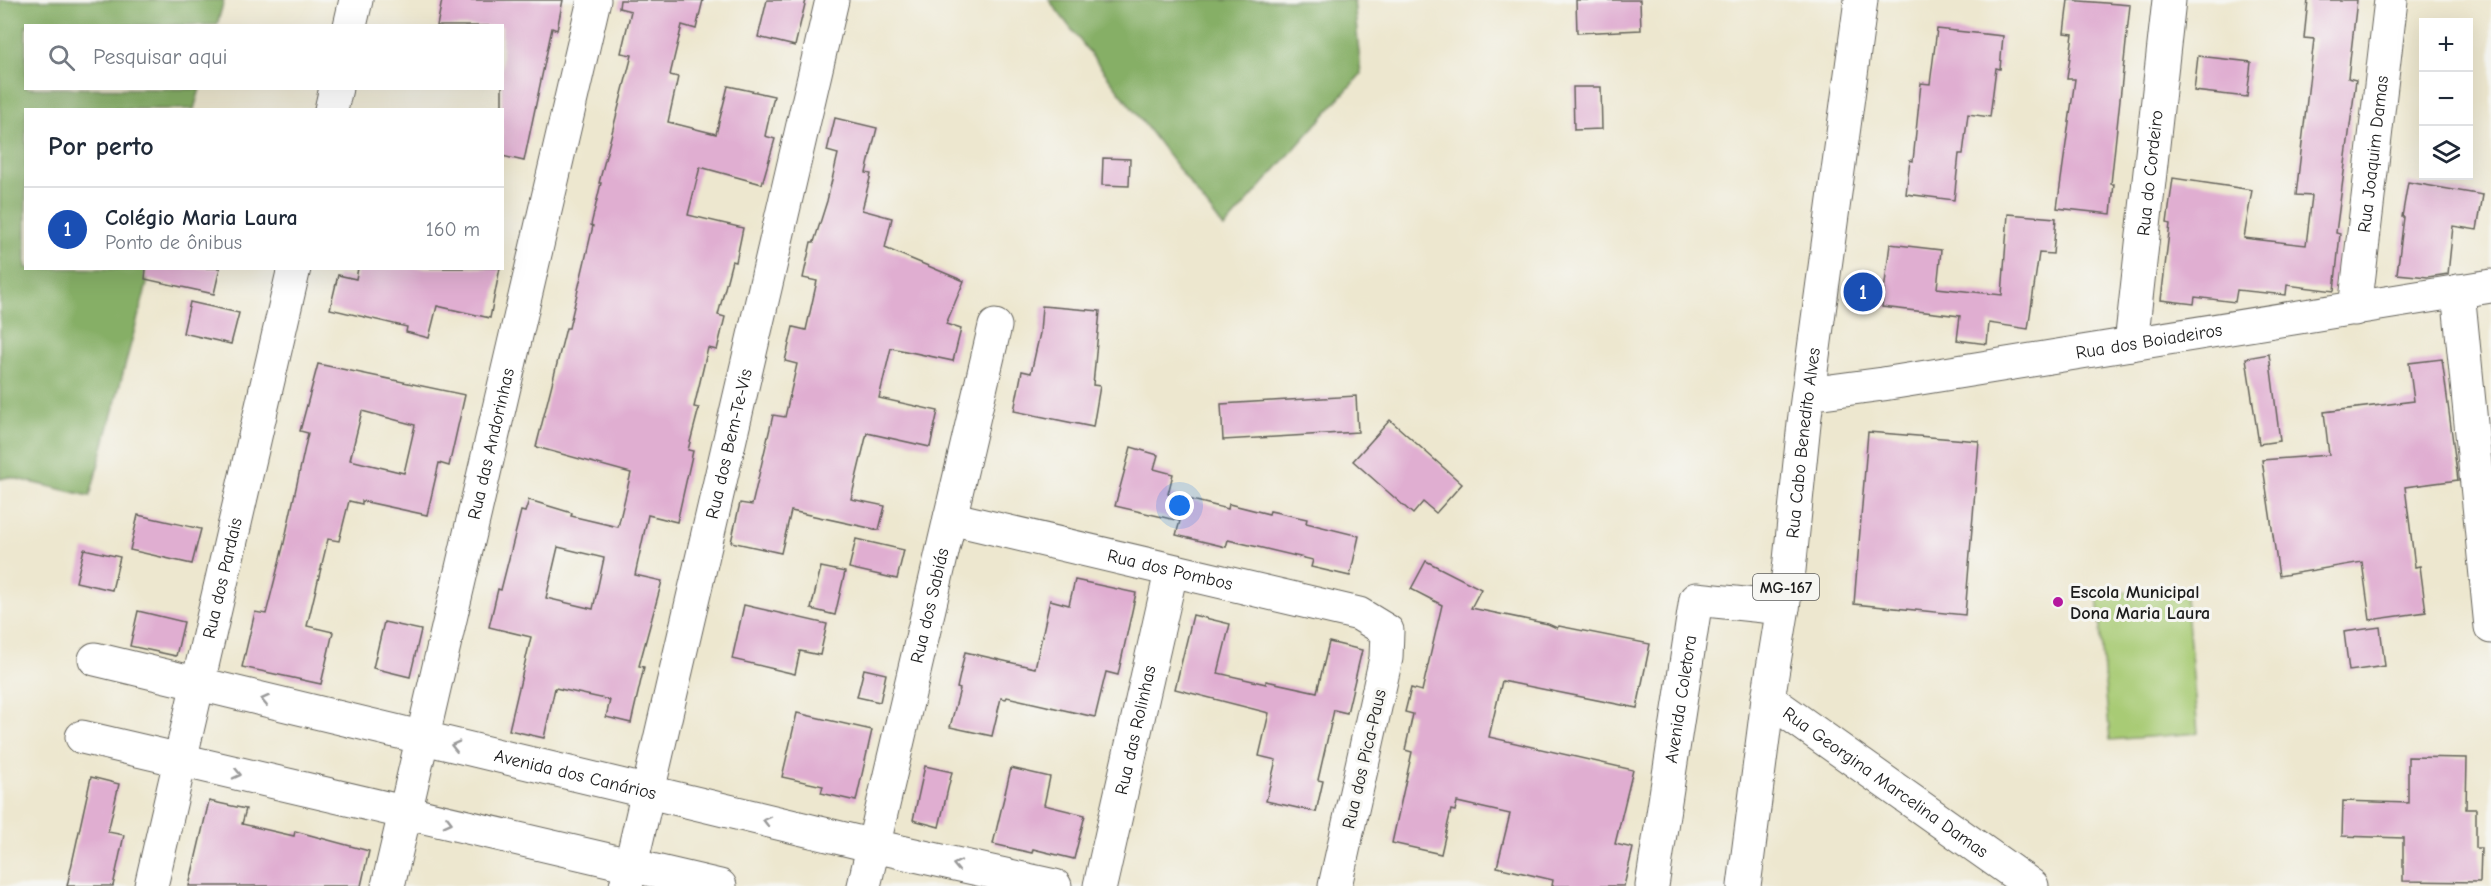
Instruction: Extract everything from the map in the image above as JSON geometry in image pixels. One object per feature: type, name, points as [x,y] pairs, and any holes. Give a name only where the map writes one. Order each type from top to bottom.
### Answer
[{"type":"street","points":[[350,24],[356,0]]},
{"type":"street","name":"Rua das Andorinhas","points":[[388,886],[594,0]]},
{"type":"street","name":"Rua dos Bem-Te-Vis","points":[[629,876],[832,0]]},
{"type":"street","name":"Rua Cabo Benedito Alves","points":[[1744,886],[1768,699],[1783,608],[1808,394],[1861,0]]},
{"type":"street","name":"Rua do Cordeiro","points":[[2131,344],[2169,0]]},
{"type":"street","name":"Rua Joaquim Damas","points":[[2355,309],[2391,0]]},
{"type":"street","points":[[331,108],[336,90]]},
{"type":"street","name":"Rua dos Pardais","points":[[151,886],[294,270]]},
{"type":"street","name":"Rua dos Boiadeiros","points":[[1808,394],[1883,384],[2491,286]]},
{"type":"street","points":[[2458,291],[2491,627]]},
{"type":"street","name":"Rua dos Sabiás","points":[[864,886],[995,326]]},
{"type":"street","name":"Rua dos Pombos","points":[[950,518],[1171,572],[1359,614],[1387,631]]},
{"type":"street","name":"Rua das Rolinhas","points":[[1100,886],[1171,572]]},
{"type":"street","name":"Avenida Coletora","points":[[1652,886],[1696,599],[1783,608]]},
{"type":"street","name":"Rua dos Pica-Paus","points":[[1335,886],[1386,658],[1387,631]]},
{"type":"street","name":"Avenida dos Canários","points":[[95,659],[874,846],[1055,886]]},
{"type":"street","name":"Rua Georgina Marcelina Damas","points":[[1768,699],[2032,886]]},
{"type":"street","points":[[82,737],[406,812],[629,876],[720,886]]},
{"type":"green space","points":[[0,0],[224,0],[217,24],[24,24],[24,90],[200,90],[194,108],[24,108],[24,270],[151,270],[90,496],[9,477],[0,479]]},
{"type":"green space","points":[[1049,0],[1354,0],[1361,74],[1224,228]]},
{"type":"green space","points":[[2185,587],[2198,733],[2110,740],[2097,594]]},
{"type":"building","points":[[442,0],[563,0],[557,30],[552,28],[524,161],[504,156],[502,90],[504,90],[504,24],[437,24]]},
{"type":"building","points":[[620,0],[703,0],[696,29],[682,25],[670,75],[678,77],[668,122],[716,134],[728,86],[774,96],[765,136],[775,139],[762,184],[700,167],[688,215],[743,228],[736,262],[732,261],[718,315],[725,317],[717,350],[708,348],[694,407],[699,408],[688,450],[693,451],[677,522],[648,515],[635,575],[662,581],[639,666],[644,667],[631,723],[606,717],[610,700],[555,688],[544,738],[509,730],[531,637],[489,627],[521,511],[525,512],[529,500],[572,513],[571,516],[618,527],[631,473],[536,447],[566,328],[569,328],[593,226],[591,225],[601,183],[599,183],[632,55],[621,53],[631,11],[619,8]],"holes":[[[558,547],[604,558],[593,609],[546,598]]]},
{"type":"building","points":[[767,0],[806,0],[795,46],[758,37]]},
{"type":"building","points":[[1576,0],[1640,0],[1641,30],[1577,33]]},
{"type":"building","points":[[2068,0],[2130,5],[2111,184],[2114,184],[2111,214],[2057,208],[2075,79],[2067,79],[2073,34],[2064,33]]},
{"type":"building","points":[[2308,0],[2357,0],[2348,78],[2356,80],[2336,233],[2340,234],[2334,291],[2287,285],[2286,295],[2237,290],[2235,302],[2195,297],[2194,304],[2161,300],[2173,178],[2252,190],[2244,238],[2306,245],[2312,196],[2296,195],[2314,39],[2304,38]]},
{"type":"building","points":[[1937,29],[2003,36],[2000,69],[1996,68],[1990,117],[1968,114],[1963,154],[1959,154],[1954,200],[1906,194],[1910,160],[1913,161],[1921,83],[1930,84]]},
{"type":"building","points":[[2198,56],[2251,62],[2247,97],[2194,91]]},
{"type":"building","points":[[1573,87],[1601,87],[1602,129],[1574,130]]},
{"type":"building","points":[[835,118],[877,128],[866,173],[871,174],[862,210],[892,218],[885,248],[964,281],[946,324],[961,329],[953,361],[891,348],[879,398],[938,411],[930,447],[867,433],[851,499],[885,506],[879,530],[791,511],[781,553],[731,542],[740,503],[752,505],[773,415],[785,417],[797,364],[785,361],[793,327],[806,330],[817,281],[803,278],[811,242],[814,242],[827,201],[838,154],[827,151]]},
{"type":"building","points":[[1103,158],[1130,159],[1129,186],[1102,185]]},
{"type":"building","points":[[2408,182],[2483,195],[2477,230],[2453,226],[2448,274],[2428,277],[2397,274],[2404,217],[2402,217]]},
{"type":"building","points":[[2008,214],[2056,218],[2053,254],[2039,253],[2028,329],[1989,323],[1987,344],[1957,340],[1960,316],[1882,307],[1890,244],[1941,250],[1937,288],[2002,295]]},
{"type":"building","points":[[146,270],[220,270],[214,294],[145,279]]},
{"type":"building","points":[[358,270],[500,270],[490,318],[437,306],[429,338],[406,332],[407,327],[330,309],[338,275],[356,279]]},
{"type":"building","points":[[190,302],[239,313],[231,344],[183,333]]},
{"type":"building","points":[[1042,306],[1100,311],[1093,385],[1100,386],[1093,427],[1014,411],[1022,371],[1031,373],[1040,333]]},
{"type":"building","points":[[2269,354],[2280,441],[2259,444],[2246,358]]},
{"type":"building","points":[[2442,359],[2458,480],[2405,487],[2415,567],[2420,566],[2426,612],[2370,620],[2362,562],[2279,576],[2262,460],[2329,455],[2324,412],[2414,401],[2409,363]]},
{"type":"building","points":[[318,364],[465,395],[449,466],[439,463],[427,515],[362,501],[362,504],[349,501],[339,541],[328,539],[307,626],[333,632],[321,684],[242,667],[255,612],[266,614],[284,543],[308,433],[300,431]],"holes":[[[362,411],[415,425],[404,473],[350,460]]]},
{"type":"building","points":[[1356,396],[1358,432],[1223,440],[1221,404]]},
{"type":"building","points":[[1390,420],[1462,484],[1436,513],[1423,502],[1413,514],[1353,461]]},
{"type":"building","points":[[1868,432],[1979,441],[1965,615],[1854,604]]},
{"type":"building","points":[[1131,447],[1158,455],[1154,469],[1173,474],[1168,494],[1228,509],[1229,504],[1269,514],[1270,511],[1307,519],[1306,523],[1359,536],[1350,576],[1311,567],[1313,560],[1228,540],[1226,547],[1176,535],[1180,521],[1115,506]]},
{"type":"building","points":[[138,515],[201,529],[192,564],[130,550]]},
{"type":"building","points":[[856,539],[904,550],[897,579],[849,568]]},
{"type":"building","points":[[84,549],[120,557],[112,590],[76,582]]},
{"type":"building","points":[[1426,561],[1481,589],[1471,608],[1548,624],[1557,628],[1559,626],[1650,644],[1637,708],[1502,681],[1489,737],[1633,770],[1615,844],[1633,848],[1624,886],[1552,886],[1553,880],[1497,867],[1510,814],[1457,802],[1455,811],[1451,810],[1441,854],[1392,843],[1412,752],[1405,750],[1413,714],[1405,712],[1411,688],[1422,691],[1442,605],[1411,589]]},
{"type":"building","points":[[821,567],[845,572],[835,615],[811,609]]},
{"type":"building","points":[[1075,580],[1136,593],[1118,675],[1106,672],[1095,717],[1007,697],[1006,699],[1001,698],[992,736],[950,727],[960,689],[957,688],[965,652],[1035,668],[1050,600],[1069,605]]},
{"type":"building","points":[[744,605],[827,624],[820,655],[800,651],[795,674],[732,659]]},
{"type":"building","points":[[138,611],[184,622],[176,656],[130,646]]},
{"type":"building","points":[[1193,615],[1230,624],[1218,673],[1266,684],[1266,681],[1317,692],[1329,642],[1362,650],[1347,713],[1334,710],[1318,780],[1323,781],[1316,812],[1266,801],[1276,760],[1259,756],[1269,713],[1175,689]]},
{"type":"building","points":[[384,622],[421,630],[410,677],[373,668]]},
{"type":"building","points":[[2380,627],[2385,666],[2349,671],[2344,632]]},
{"type":"building","points":[[864,669],[886,674],[880,702],[857,697]]},
{"type":"building","points":[[797,713],[872,730],[856,801],[821,793],[823,786],[782,777]]},
{"type":"building","points":[[2408,757],[2467,758],[2466,809],[2476,809],[2476,848],[2481,848],[2480,882],[2403,881],[2403,838],[2342,836],[2343,801],[2408,803]]},
{"type":"building","points":[[925,766],[952,772],[939,827],[913,820]]},
{"type":"building","points":[[1011,768],[1050,777],[1044,805],[1085,815],[1074,859],[1033,849],[1032,853],[993,844]]},
{"type":"building","points":[[91,777],[119,784],[108,832],[124,835],[113,886],[67,886]]},
{"type":"building","points":[[209,801],[246,809],[242,824],[294,836],[295,831],[369,851],[361,886],[189,886]]},
{"type":"place","name":"Colégio Maria Laura","points":[[1863,292]]},
{"type":"place","name":"Escola Municipal Dona Maria Laura","points":[[2058,602]]}]
